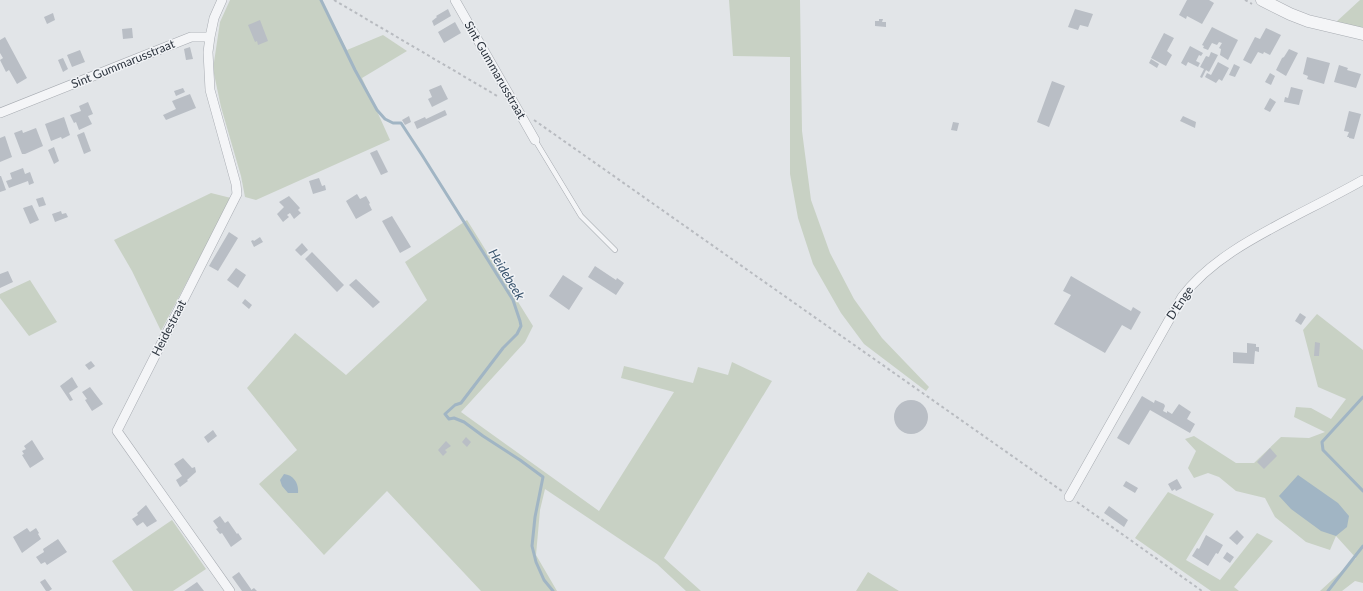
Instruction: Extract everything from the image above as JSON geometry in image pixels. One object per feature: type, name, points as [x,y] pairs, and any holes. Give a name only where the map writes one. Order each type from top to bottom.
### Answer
[{"type":"street","points":[[210,38],[214,18],[222,0]]},
{"type":"street","name":"Sint Gummarusstraat","points":[[455,0],[535,140]]},
{"type":"street","points":[[1262,0],[1308,21],[1363,34]]},
{"type":"street","name":"Sint Gummarusstraat","points":[[0,113],[192,37],[210,38]]},
{"type":"street","name":"Heidestraat","points":[[210,38],[208,52],[210,90],[236,184],[237,194],[118,431],[230,591]]},
{"type":"street","name":"D'Enge","points":[[1070,497],[1132,384],[1182,297],[1190,286],[1220,260],[1252,239],[1363,180]]},
{"type":"lane","points":[[535,140],[581,216],[615,250]]},
{"type":"path","points":[[334,0],[500,97]]},
{"type":"path","points":[[530,117],[1202,591]]},
{"type":"shaded area","points":[[230,0],[321,0],[347,50],[383,35],[407,51],[362,78],[390,140],[256,200],[245,197],[241,176],[221,107],[213,69],[220,22]]},
{"type":"shaded area","points":[[729,0],[800,0],[802,131],[811,200],[830,253],[854,299],[882,338],[929,387],[926,391],[864,344],[841,313],[813,264],[798,218],[790,174],[790,57],[733,56]]},
{"type":"shaded area","points":[[1360,0],[1363,0],[1363,32],[1335,23]]},
{"type":"shaded area","points":[[211,193],[231,198],[161,331],[132,271],[114,240]]},
{"type":"shaded area","points":[[467,220],[533,326],[525,342],[461,412],[599,511],[674,392],[621,378],[624,366],[693,383],[698,367],[728,375],[732,362],[772,381],[664,558],[701,591],[686,591],[657,564],[545,489],[540,510],[536,555],[557,591],[481,591],[387,491],[324,555],[259,484],[297,450],[247,388],[295,333],[346,375],[427,300],[405,262]]},
{"type":"shaded area","points":[[30,280],[57,322],[29,336],[0,298],[0,294]]},
{"type":"shaded area","points":[[1317,314],[1363,350],[1363,583],[1355,581],[1342,591],[1320,591],[1356,558],[1336,536],[1330,550],[1306,542],[1275,517],[1265,498],[1236,491],[1219,477],[1208,473],[1194,478],[1188,468],[1196,451],[1185,439],[1194,436],[1236,463],[1254,463],[1281,437],[1309,438],[1325,432],[1294,417],[1296,407],[1311,408],[1331,419],[1346,399],[1318,387],[1303,330]]},
{"type":"shaded area","points":[[1168,492],[1214,514],[1186,560],[1220,580],[1257,533],[1273,541],[1234,587],[1239,591],[1211,591],[1135,538]]},
{"type":"shaded area","points":[[172,520],[206,569],[173,591],[133,591],[112,561]]},
{"type":"shaded area","points":[[868,572],[899,591],[856,591]]},
{"type":"water","points":[[284,474],[291,476],[295,480],[298,486],[298,493],[288,493],[282,486],[280,480]]},
{"type":"water","points":[[1298,475],[1338,503],[1349,516],[1347,527],[1336,536],[1321,531],[1291,509],[1279,496]]},
{"type":"building","points":[[1187,0],[1209,0],[1214,3],[1202,24],[1187,16],[1186,19],[1179,15]]},
{"type":"building","points":[[448,9],[451,16],[434,26],[432,21],[437,17],[436,16]]},
{"type":"building","points":[[1075,9],[1093,14],[1088,27],[1080,25],[1078,30],[1068,27]]},
{"type":"building","points":[[53,13],[55,20],[47,24],[44,17]]},
{"type":"building","points":[[879,19],[883,19],[882,22],[886,22],[886,27],[875,26],[875,21],[879,21]]},
{"type":"building","points":[[260,20],[268,41],[258,45],[257,41],[255,42],[248,25]]},
{"type":"building","points":[[455,22],[461,33],[444,43],[438,32]]},
{"type":"building","points":[[1212,27],[1238,40],[1228,60],[1220,55],[1221,49],[1219,48],[1222,43],[1219,42],[1217,45],[1212,43],[1208,50],[1203,48],[1204,46],[1202,45]]},
{"type":"building","points":[[132,28],[133,38],[123,39],[122,29]]},
{"type":"building","points":[[1266,28],[1281,35],[1270,55],[1264,52],[1263,54],[1258,52],[1251,64],[1243,60],[1255,37],[1260,39]]},
{"type":"building","points":[[1164,33],[1174,38],[1167,51],[1172,55],[1166,66],[1151,58]]},
{"type":"building","points":[[5,37],[27,78],[17,84],[9,70],[6,72],[0,60],[3,58],[0,53],[0,40]]},
{"type":"building","points":[[1190,46],[1203,53],[1201,56],[1199,55],[1196,61],[1200,63],[1198,67],[1188,62],[1186,66],[1181,63]]},
{"type":"building","points":[[190,47],[193,59],[186,60],[184,49]]},
{"type":"building","points":[[1289,49],[1298,53],[1286,76],[1276,70],[1282,58]]},
{"type":"building","points":[[80,50],[85,62],[72,67],[67,55]]},
{"type":"building","points":[[1211,52],[1218,55],[1209,72],[1206,70],[1202,78],[1200,77],[1204,69],[1200,67],[1206,56],[1209,57]]},
{"type":"building","points":[[1307,57],[1330,63],[1324,84],[1307,79],[1308,76],[1303,74]]},
{"type":"building","points":[[63,58],[68,69],[63,72],[58,60]]},
{"type":"building","points":[[1151,59],[1159,64],[1157,68],[1149,63]]},
{"type":"building","points":[[1218,62],[1229,68],[1222,81],[1219,79],[1216,83],[1205,77],[1207,73],[1211,75]]},
{"type":"building","points":[[1234,64],[1240,67],[1235,77],[1229,75]]},
{"type":"building","points":[[1339,65],[1348,68],[1347,70],[1361,74],[1356,88],[1334,82]]},
{"type":"building","points":[[1270,73],[1275,76],[1271,85],[1265,82]]},
{"type":"building","points":[[1052,81],[1065,86],[1049,127],[1037,122]]},
{"type":"building","points":[[441,85],[448,99],[432,107],[428,99],[432,97],[429,90]]},
{"type":"building","points":[[1291,87],[1303,90],[1299,105],[1284,102],[1285,97],[1288,98]]},
{"type":"building","points":[[183,88],[185,92],[176,96],[174,91]]},
{"type":"building","points":[[190,94],[196,108],[166,120],[163,115],[176,109],[172,101]]},
{"type":"building","points":[[1270,98],[1276,102],[1270,112],[1264,109]]},
{"type":"building","points":[[88,102],[93,114],[88,116],[92,124],[79,130],[76,122],[74,123],[70,115],[81,111],[79,106]]},
{"type":"building","points":[[445,110],[447,115],[417,129],[414,122],[425,117],[426,119]]},
{"type":"building","points":[[1349,111],[1361,114],[1354,139],[1347,137],[1349,132],[1344,131]]},
{"type":"building","points":[[409,116],[411,122],[405,125],[402,120]]},
{"type":"building","points":[[1183,116],[1196,122],[1195,128],[1180,121]]},
{"type":"building","points":[[64,117],[70,135],[62,139],[61,137],[51,141],[45,124]]},
{"type":"building","points":[[953,122],[959,123],[957,131],[951,130]]},
{"type":"building","points":[[36,128],[43,146],[22,154],[14,133],[22,130],[23,133]]},
{"type":"building","points":[[84,132],[91,151],[84,154],[77,135]]},
{"type":"building","points":[[5,136],[12,157],[0,162],[0,138]]},
{"type":"building","points":[[54,147],[59,161],[54,164],[48,150]]},
{"type":"building","points":[[377,150],[388,172],[381,175],[370,153]]},
{"type":"building","points":[[23,168],[25,174],[30,172],[34,183],[29,185],[28,181],[9,188],[6,181],[12,179],[10,173]]},
{"type":"building","points":[[0,176],[6,190],[0,192]]},
{"type":"building","points":[[319,178],[322,186],[325,185],[326,190],[313,194],[309,181]]},
{"type":"building","points":[[357,194],[360,199],[366,196],[372,210],[356,219],[346,201]]},
{"type":"building","points":[[289,196],[300,208],[298,210],[301,213],[294,219],[290,213],[287,215],[289,217],[283,222],[277,214],[284,207],[279,202]]},
{"type":"building","points":[[43,197],[46,205],[39,207],[36,199]]},
{"type":"building","points":[[32,205],[39,220],[30,224],[23,208]]},
{"type":"building","points":[[61,211],[62,214],[66,213],[68,217],[55,222],[52,214]]},
{"type":"building","points":[[392,216],[411,247],[400,253],[382,221]]},
{"type":"building","points":[[229,232],[238,238],[218,271],[209,266]]},
{"type":"building","points":[[260,237],[263,242],[254,247],[251,241],[254,241]]},
{"type":"building","points":[[302,243],[308,250],[301,256],[295,250]]},
{"type":"building","points":[[312,252],[344,285],[337,292],[305,259]]},
{"type":"building","points":[[595,266],[616,280],[617,278],[624,283],[616,295],[588,277]]},
{"type":"building","points":[[236,268],[246,275],[238,288],[227,280]]},
{"type":"building","points":[[8,271],[13,282],[0,288],[0,274]]},
{"type":"building","points":[[563,275],[583,288],[569,310],[549,296]]},
{"type":"building","points":[[1071,276],[1131,311],[1133,307],[1141,312],[1131,330],[1122,325],[1105,353],[1054,324],[1071,295],[1063,291]]},
{"type":"building","points":[[356,279],[380,302],[373,308],[349,285]]},
{"type":"building","points":[[245,299],[252,305],[249,309],[242,303]]},
{"type":"building","points":[[1300,313],[1306,317],[1301,325],[1295,321]]},
{"type":"building","points":[[1315,342],[1320,343],[1319,356],[1314,356]]},
{"type":"building","points":[[1247,343],[1256,344],[1256,347],[1259,347],[1259,352],[1255,351],[1254,364],[1233,363],[1233,352],[1247,353]]},
{"type":"building","points":[[91,361],[95,366],[89,370],[85,365]]},
{"type":"building","points":[[72,377],[78,387],[69,393],[73,400],[70,401],[60,386]]},
{"type":"building","points":[[90,387],[103,404],[92,411],[82,392]]},
{"type":"building","points":[[1142,396],[1154,403],[1155,400],[1164,404],[1165,406],[1163,411],[1167,413],[1167,411],[1172,414],[1179,404],[1191,412],[1187,419],[1195,424],[1190,433],[1150,410],[1129,445],[1117,438]]},
{"type":"building","points":[[908,400],[914,400],[918,401],[925,407],[928,417],[927,424],[921,431],[914,434],[908,434],[904,433],[897,427],[894,420],[894,414],[895,410],[901,403]]},
{"type":"building","points":[[213,430],[217,436],[208,443],[204,437]]},
{"type":"building","points":[[466,437],[471,442],[467,447],[462,442]]},
{"type":"building","points":[[32,440],[44,459],[30,468],[22,455],[24,454],[22,451],[26,449],[24,446]]},
{"type":"building","points":[[446,441],[451,446],[445,450],[447,452],[443,456],[438,450]]},
{"type":"building","points":[[1270,448],[1277,456],[1264,469],[1257,462]]},
{"type":"building","points":[[183,458],[192,468],[195,467],[196,472],[180,487],[176,480],[182,476],[174,464]]},
{"type":"building","points":[[1177,479],[1182,488],[1172,491],[1168,484]]},
{"type":"building","points":[[1126,481],[1138,488],[1135,493],[1123,486]]},
{"type":"building","points":[[146,505],[157,521],[147,527],[143,522],[137,526],[132,519],[138,515],[137,513]]},
{"type":"building","points":[[1109,506],[1128,520],[1124,527],[1104,513]]},
{"type":"building","points":[[220,516],[225,523],[228,521],[242,539],[231,547],[222,533],[220,534],[216,529],[218,528],[213,521]]},
{"type":"building","points":[[27,528],[30,532],[36,528],[41,539],[22,553],[13,537]]},
{"type":"building","points":[[1237,530],[1244,537],[1237,545],[1229,538]]},
{"type":"building","points":[[1206,535],[1223,545],[1208,566],[1192,556],[1197,548],[1199,549]]},
{"type":"building","points":[[58,539],[67,552],[47,565],[45,562],[41,564],[36,557],[44,552],[43,549]]},
{"type":"building","points":[[1227,552],[1234,557],[1230,563],[1223,558]]},
{"type":"building","points":[[239,572],[251,590],[254,588],[257,591],[242,591],[232,577]]},
{"type":"building","points":[[45,579],[52,589],[49,591],[46,591],[40,582]]},
{"type":"building","points":[[197,582],[204,591],[184,591]]},
{"type":"waterway","name":"Heidebeek","points":[[321,0],[355,70],[377,110],[385,119],[393,123],[401,123],[513,300],[521,326],[517,334],[503,348],[461,403],[455,405],[445,414],[449,419],[454,418],[464,422],[543,477],[535,517],[532,546],[536,562],[544,580],[553,591]]},
{"type":"waterway","points":[[1363,397],[1322,442],[1323,450],[1363,491]]},
{"type":"waterway","points":[[1328,591],[1363,546]]}]
